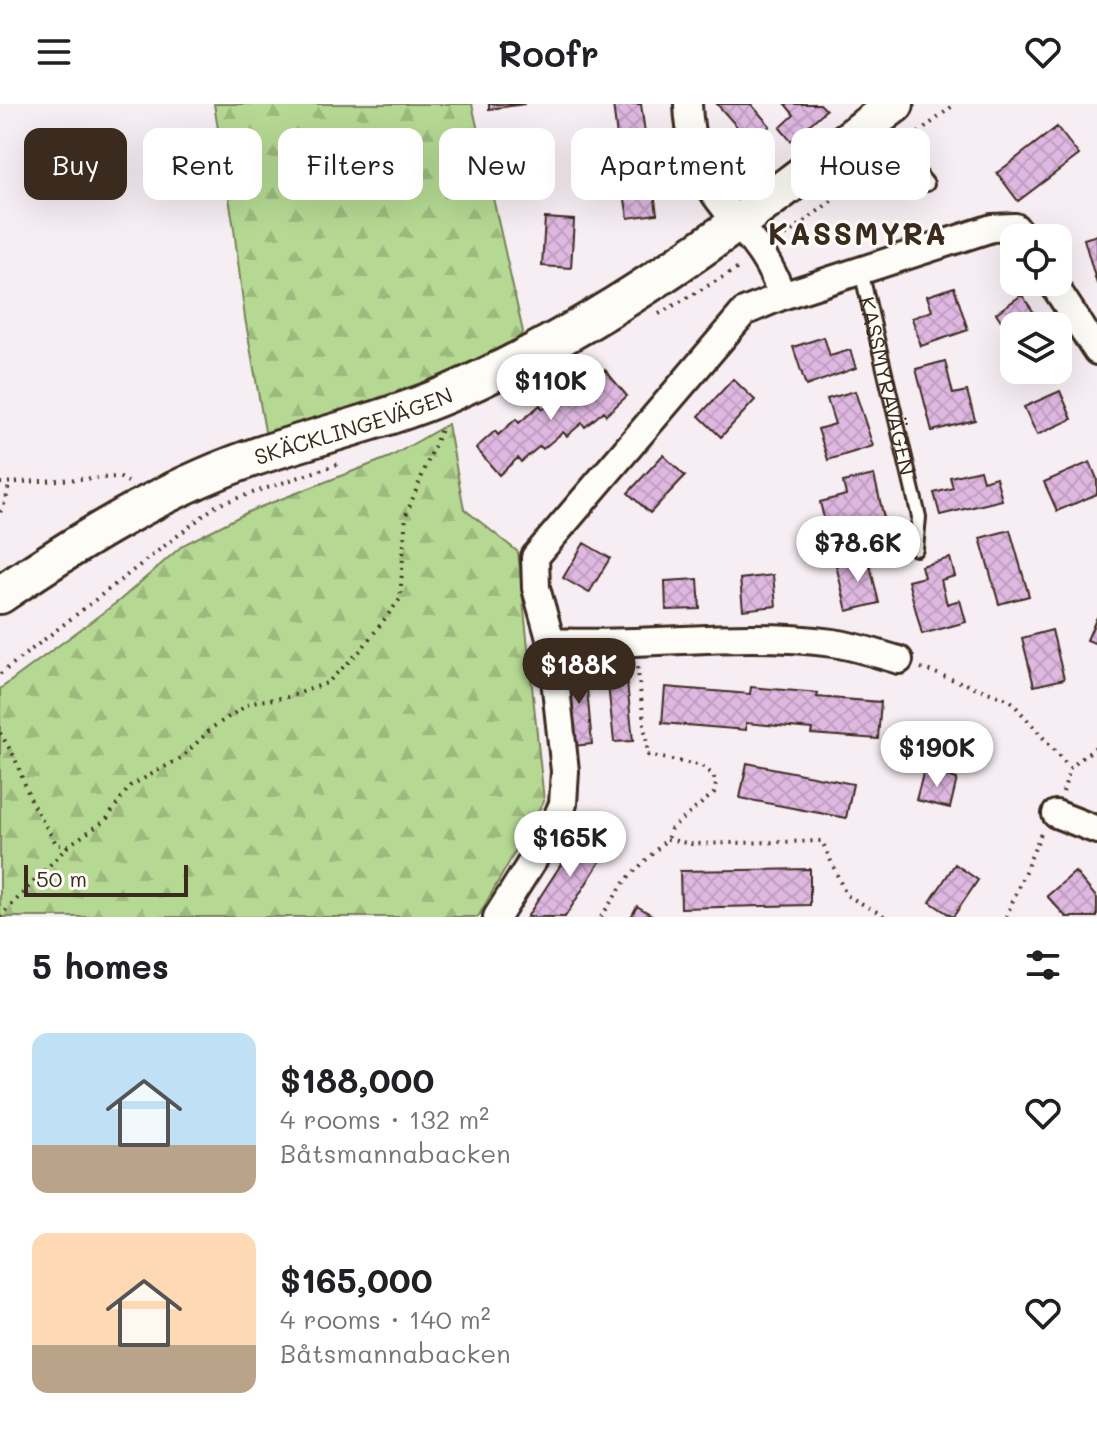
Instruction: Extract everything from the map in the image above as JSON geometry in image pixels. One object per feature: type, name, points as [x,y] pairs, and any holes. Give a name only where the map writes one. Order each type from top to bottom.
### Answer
[{"type":"street","points":[[688,104],[698,161],[713,192],[763,252],[782,296]]},
{"type":"street","name":"SKÄCKLINGEVÄGEN","points":[[0,595],[151,501],[247,460],[448,394],[550,345],[630,297],[739,222],[885,112]]},
{"type":"street","name":"KASSMYRAVÄGEN","points":[[551,642],[536,588],[535,557],[744,312],[782,296],[1000,228]]},
{"type":"street","points":[[1061,296],[1097,351]]},
{"type":"street","points":[[497,917],[550,833],[563,804],[565,771],[551,642],[737,637],[834,643],[899,660]]},
{"type":"street","points":[[1056,814],[1097,830]]},
{"type":"lane","name":"KASSMYRAVÄGEN","points":[[861,271],[919,517],[916,549]]},
{"type":"path","points":[[0,917],[69,845],[106,820],[130,786],[181,758],[213,727],[252,702],[289,697],[327,683],[361,650],[400,599],[406,515],[442,427]]},
{"type":"path","points":[[0,483],[119,477],[138,487],[151,501]]},
{"type":"path","points":[[0,512],[6,501],[9,483]]},
{"type":"path","points":[[601,917],[625,881],[667,839],[671,829],[714,793],[716,784],[713,775],[702,766],[648,755],[634,642]]},
{"type":"path","points":[[899,660],[1010,700],[1070,768]]},
{"type":"path","points":[[0,733],[14,756],[33,805],[57,845],[69,845]]},
{"type":"path","points":[[667,839],[691,844],[822,841],[846,895],[886,917]]},
{"type":"green space","points":[[214,104],[472,104],[477,128],[439,128],[439,200],[493,200],[523,332],[507,353],[266,437],[245,318],[229,200],[262,200],[262,128],[218,128]]},
{"type":"green space","points":[[448,424],[464,509],[518,552],[544,801],[478,917],[0,917],[0,689],[120,600],[183,545],[250,511],[390,457]]},
{"type":"building","points":[[489,104],[525,104],[489,109]]},
{"type":"building","points":[[613,104],[641,104],[644,128],[616,128]]},
{"type":"building","points":[[717,104],[751,104],[770,126],[738,128]]},
{"type":"building","points":[[785,104],[820,104],[826,110],[806,128],[791,128],[791,141],[780,128],[794,115]]},
{"type":"building","points":[[1057,127],[1079,155],[1018,201],[997,173]]},
{"type":"building","points":[[625,200],[655,200],[657,214],[628,218]]},
{"type":"building","points":[[545,218],[574,220],[571,268],[542,266]]},
{"type":"building","points":[[1097,235],[1097,284],[1084,239]]},
{"type":"building","points":[[954,287],[968,330],[921,346],[912,318],[932,311],[927,296]]},
{"type":"building","points":[[1021,296],[1034,312],[1000,312],[1000,319],[996,313]]},
{"type":"building","points":[[824,337],[830,356],[850,350],[856,368],[806,386],[793,347]]},
{"type":"building","points":[[945,361],[953,394],[967,391],[975,420],[932,431],[916,369]]},
{"type":"building","points":[[605,370],[627,396],[606,415],[604,411],[585,427],[582,423],[567,436],[563,432],[521,462],[518,458],[499,475],[476,448],[495,431],[498,435],[516,419],[519,423],[540,405],[543,409],[559,396],[563,399],[582,383],[585,387]]},
{"type":"building","points":[[733,379],[755,400],[721,437],[699,416]]},
{"type":"building","points":[[855,391],[873,446],[828,460],[818,429],[835,424],[827,399]]},
{"type":"building","points":[[1060,391],[1072,419],[1037,435],[1024,407]]},
{"type":"building","points":[[663,455],[685,476],[650,513],[628,493]]},
{"type":"building","points":[[1090,462],[1097,479],[1097,494],[1057,511],[1044,482]]},
{"type":"building","points":[[980,470],[983,481],[996,477],[1002,500],[940,515],[934,493],[953,488],[950,477]]},
{"type":"building","points":[[874,475],[884,518],[827,531],[820,502],[846,495],[843,482]]},
{"type":"building","points":[[1010,530],[1029,596],[999,604],[980,538]]},
{"type":"building","points":[[584,543],[610,558],[589,593],[563,578]]},
{"type":"building","points":[[868,557],[879,603],[847,611],[836,565]]},
{"type":"building","points":[[950,558],[955,576],[941,580],[947,604],[960,600],[966,622],[922,634],[908,581],[924,577],[921,566]]},
{"type":"building","points":[[773,575],[776,606],[743,610],[740,579]]},
{"type":"building","points":[[698,579],[700,609],[666,610],[665,581]]},
{"type":"building","points":[[1097,617],[1097,644],[1087,640]]},
{"type":"building","points":[[1052,630],[1064,679],[1034,686],[1022,638]]},
{"type":"building","points":[[625,663],[633,741],[614,742],[606,665]]},
{"type":"building","points":[[585,667],[592,744],[573,746],[566,669]]},
{"type":"building","points":[[665,687],[750,694],[751,687],[881,702],[878,739],[811,734],[812,729],[746,723],[746,730],[662,723]]},
{"type":"building","points":[[747,763],[853,784],[846,818],[740,798]]},
{"type":"building","points":[[924,770],[957,779],[950,808],[916,800]]},
{"type":"building","points":[[582,832],[608,849],[565,917],[527,917]]},
{"type":"building","points":[[955,864],[978,880],[953,917],[930,902]]},
{"type":"building","points":[[810,869],[810,905],[681,908],[680,871]]},
{"type":"building","points":[[1075,872],[1097,898],[1097,917],[1066,917],[1047,896]]},
{"type":"building","points":[[637,906],[655,917],[631,917]]},
{"type":"district","name":"KASSMYRA","points":[[858,233]]}]
